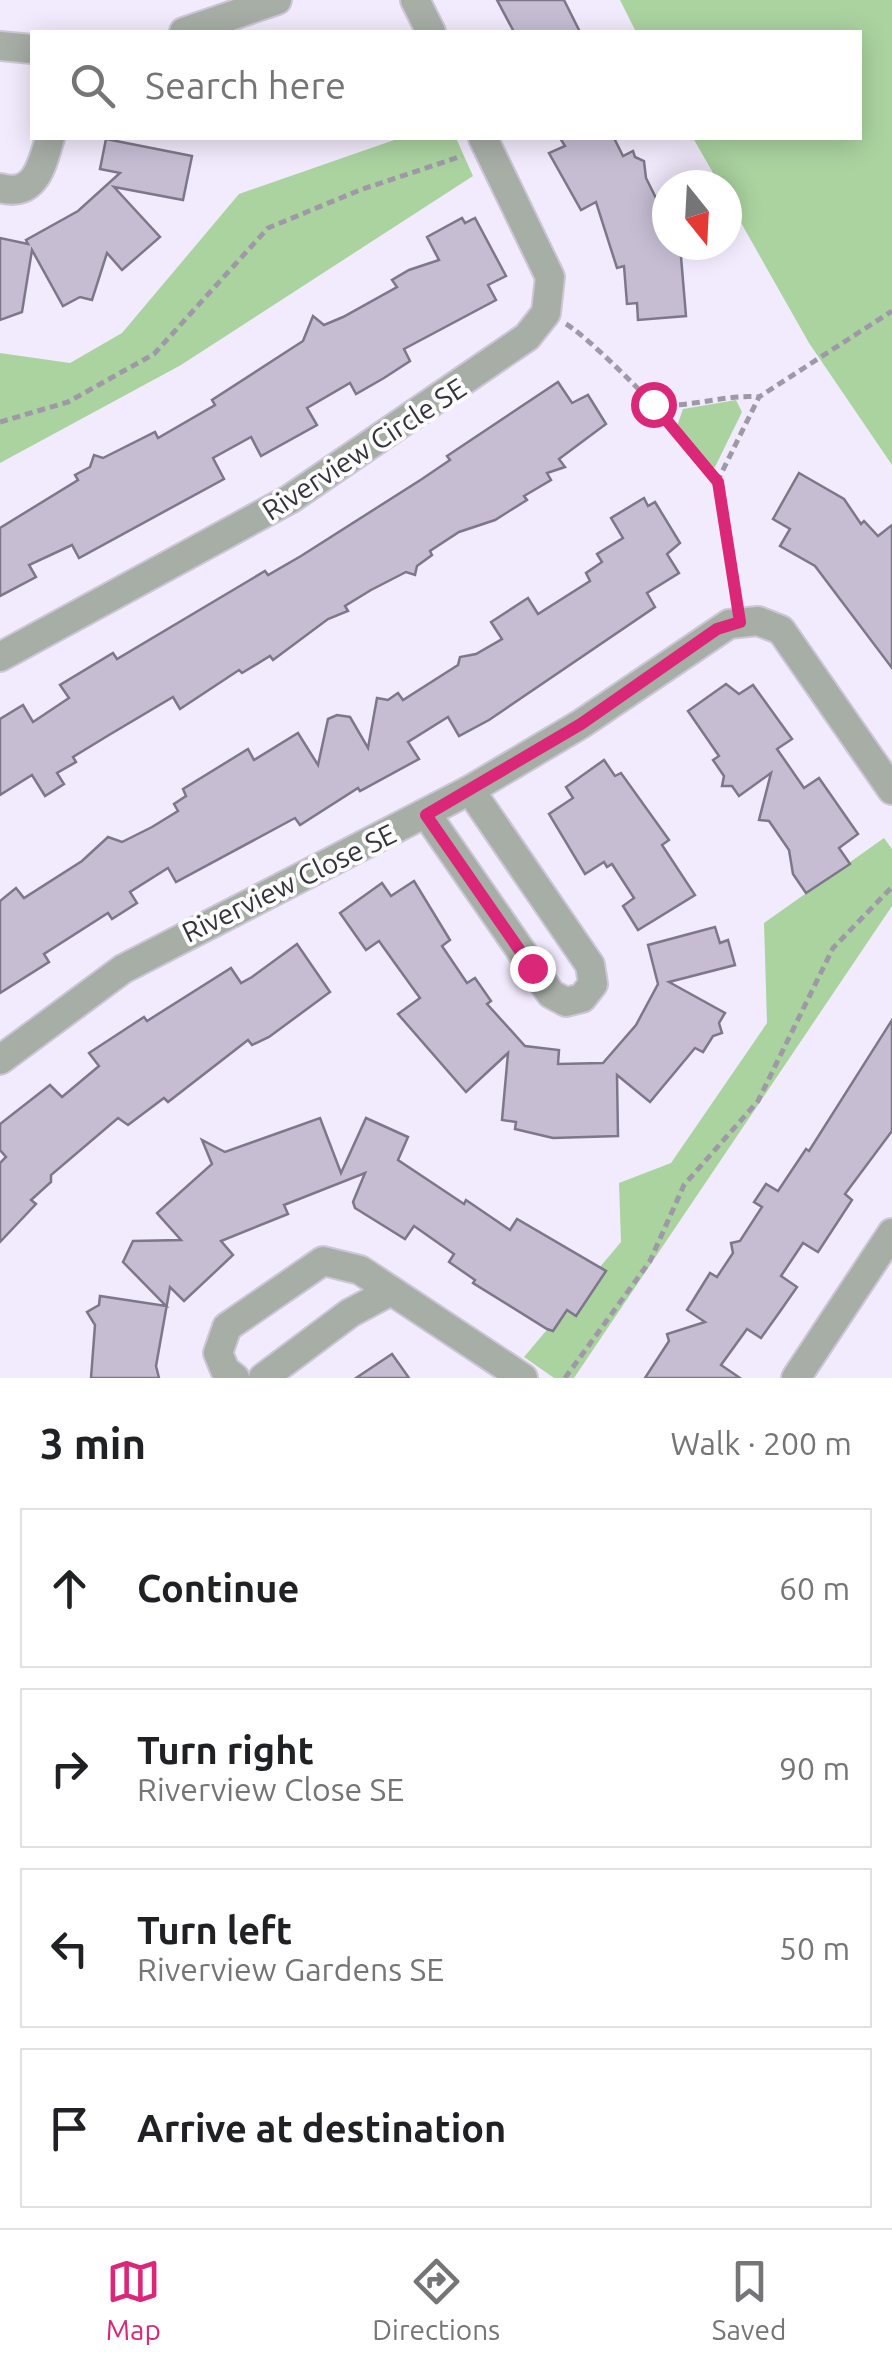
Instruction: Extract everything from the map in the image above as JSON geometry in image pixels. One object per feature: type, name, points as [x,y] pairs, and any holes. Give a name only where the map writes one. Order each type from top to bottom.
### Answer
[{"type":"street","points":[[190,30],[277,0]]},
{"type":"street","points":[[415,0],[431,30]]},
{"type":"street","points":[[0,46],[30,49]]},
{"type":"street","points":[[0,188],[13,191],[30,185],[40,170],[49,140]]},
{"type":"street","points":[[486,143],[544,262],[550,296],[546,313]]},
{"type":"street","name":"Riverview Circle SE","points":[[0,658],[290,499],[465,383],[528,337],[546,313]]},
{"type":"street","points":[[740,622],[758,621],[780,630],[892,790]]},
{"type":"street","name":"Riverview Close SE","points":[[0,1060],[123,969],[426,815],[581,724],[717,629],[740,622]]},
{"type":"street","points":[[426,815],[550,994],[566,1002],[582,998],[593,984],[590,966],[470,790]]},
{"type":"street","points":[[796,1378],[892,1233]]},
{"type":"street","points":[[235,1378],[220,1362],[222,1335],[311,1266],[339,1262],[523,1378]]},
{"type":"street","points":[[263,1378],[350,1313],[390,1291]]},
{"type":"path","points":[[0,422],[68,402],[154,354],[268,228],[486,143]]},
{"type":"path","points":[[718,482],[759,397],[892,311]]},
{"type":"path","points":[[546,313],[583,335],[653,404],[718,482],[740,622]]},
{"type":"path","points":[[653,404],[673,407],[738,395],[759,397]]},
{"type":"path","points":[[564,1378],[650,1261],[684,1185],[758,1101],[833,948],[892,887]]},
{"type":"green space","points":[[620,0],[892,0],[892,465],[809,343],[742,225],[742,170],[711,170],[694,140],[862,140],[862,30],[635,30]]},
{"type":"green space","points":[[394,140],[457,140],[473,176],[181,365],[0,463],[0,353],[70,363],[122,333],[239,194]]},
{"type":"green space","points":[[736,400],[742,412],[715,467],[704,469],[675,432],[683,409]]},
{"type":"green space","points":[[884,838],[892,849],[892,906],[574,1378],[554,1378],[524,1357],[621,1242],[619,1183],[671,1163],[767,1023],[764,923]]},
{"type":"building","points":[[497,0],[564,0],[579,30],[513,30]]},
{"type":"building","points":[[106,140],[192,156],[183,200],[114,187],[160,237],[122,270],[107,253],[92,300],[80,297],[63,306],[32,250],[22,312],[0,320],[0,238],[28,244],[26,240],[78,211],[120,173],[100,169]]},
{"type":"building","points":[[561,140],[615,140],[623,156],[633,151],[635,157],[644,161],[652,190],[652,260],[681,260],[686,316],[638,320],[637,303],[627,304],[624,266],[617,268],[596,202],[581,210],[549,153],[565,146]]},
{"type":"building","points":[[462,218],[465,223],[475,218],[506,276],[488,285],[496,300],[404,349],[410,361],[356,394],[350,383],[307,408],[317,425],[261,456],[251,437],[213,458],[224,479],[79,558],[72,545],[29,565],[36,577],[0,596],[0,528],[78,480],[75,475],[90,467],[94,455],[103,458],[155,432],[158,438],[215,405],[212,400],[303,341],[313,316],[324,325],[343,317],[397,287],[392,280],[439,260],[427,237]]},
{"type":"building","points":[[558,382],[572,403],[588,395],[606,424],[559,459],[565,467],[547,473],[551,480],[524,496],[527,500],[495,520],[459,532],[430,551],[432,555],[417,566],[415,575],[406,572],[371,590],[345,606],[348,611],[328,619],[273,660],[270,656],[242,673],[239,670],[180,709],[173,697],[73,757],[76,762],[57,773],[64,784],[45,796],[32,775],[0,795],[0,719],[23,705],[33,722],[69,698],[60,685],[113,653],[117,659],[265,571],[268,575],[301,556],[422,479],[450,460],[447,456]]},
{"type":"building","points":[[799,473],[844,499],[861,524],[864,521],[878,536],[892,525],[892,668],[815,566],[780,546],[790,529],[773,519]]},
{"type":"building","points":[[644,498],[648,506],[655,502],[680,543],[667,554],[679,573],[647,593],[655,607],[489,720],[459,736],[448,717],[408,742],[419,759],[360,791],[358,788],[300,825],[295,818],[176,882],[168,868],[130,892],[137,903],[112,919],[108,913],[44,954],[49,962],[0,993],[0,901],[16,888],[24,898],[82,861],[108,837],[122,842],[152,827],[178,811],[174,804],[186,796],[183,789],[248,749],[254,760],[298,733],[318,765],[328,719],[337,715],[350,717],[368,748],[377,698],[388,700],[398,693],[403,700],[458,665],[460,657],[476,654],[502,639],[491,622],[528,598],[538,614],[590,581],[586,573],[602,562],[597,554],[623,538],[611,518]]},
{"type":"building","points":[[726,684],[739,694],[753,685],[792,739],[777,749],[804,788],[819,778],[858,834],[839,848],[850,864],[806,893],[793,874],[789,850],[769,821],[759,820],[771,773],[739,796],[732,786],[722,786],[724,776],[713,760],[719,756],[688,711]]},
{"type":"building","points":[[604,760],[615,776],[621,773],[669,840],[662,845],[695,895],[638,930],[623,906],[634,898],[612,864],[607,867],[604,862],[585,874],[549,814],[573,798],[566,787]]},
{"type":"building","points":[[414,881],[450,940],[442,946],[467,983],[475,978],[491,1001],[487,1004],[525,1046],[559,1050],[558,1064],[603,1063],[636,1025],[658,984],[648,945],[715,927],[720,943],[728,940],[735,965],[669,982],[725,1013],[719,1023],[722,1033],[713,1036],[703,1052],[695,1048],[650,1102],[617,1075],[618,1136],[553,1138],[515,1129],[516,1122],[502,1120],[508,1053],[466,1092],[398,1014],[420,998],[379,941],[366,950],[340,913],[382,883],[391,896]]},
{"type":"building","points":[[297,944],[330,992],[269,1037],[252,1045],[248,1040],[168,1102],[164,1098],[128,1125],[118,1118],[51,1175],[51,1182],[31,1200],[36,1204],[0,1242],[0,1163],[6,1157],[0,1150],[0,1124],[50,1085],[62,1097],[99,1066],[89,1053],[144,1017],[147,1021],[231,968],[241,983]]},
{"type":"building","points":[[892,1020],[892,1131],[845,1194],[852,1200],[818,1252],[803,1243],[781,1276],[797,1287],[761,1338],[747,1329],[721,1365],[740,1378],[645,1378],[669,1341],[667,1334],[705,1322],[687,1310],[710,1273],[717,1277],[733,1253],[731,1243],[740,1241],[762,1207],[754,1202],[766,1184],[778,1191],[806,1149],[809,1151]]},
{"type":"building","points":[[320,1118],[341,1173],[366,1118],[408,1137],[398,1160],[464,1204],[466,1200],[510,1230],[517,1219],[606,1271],[576,1316],[567,1310],[553,1331],[547,1329],[473,1283],[475,1280],[449,1262],[454,1254],[414,1226],[405,1239],[355,1208],[353,1202],[365,1173],[284,1205],[288,1214],[221,1241],[233,1255],[184,1301],[170,1287],[156,1366],[159,1378],[91,1378],[95,1325],[87,1312],[99,1305],[100,1296],[166,1306],[123,1262],[133,1241],[181,1240],[157,1213],[212,1164],[202,1140],[225,1152]]},
{"type":"building","points":[[392,1354],[409,1378],[356,1378]]},
{"type":"route","points":[[532,968],[426,815],[581,724],[717,629],[740,622],[718,482],[653,404]]}]
